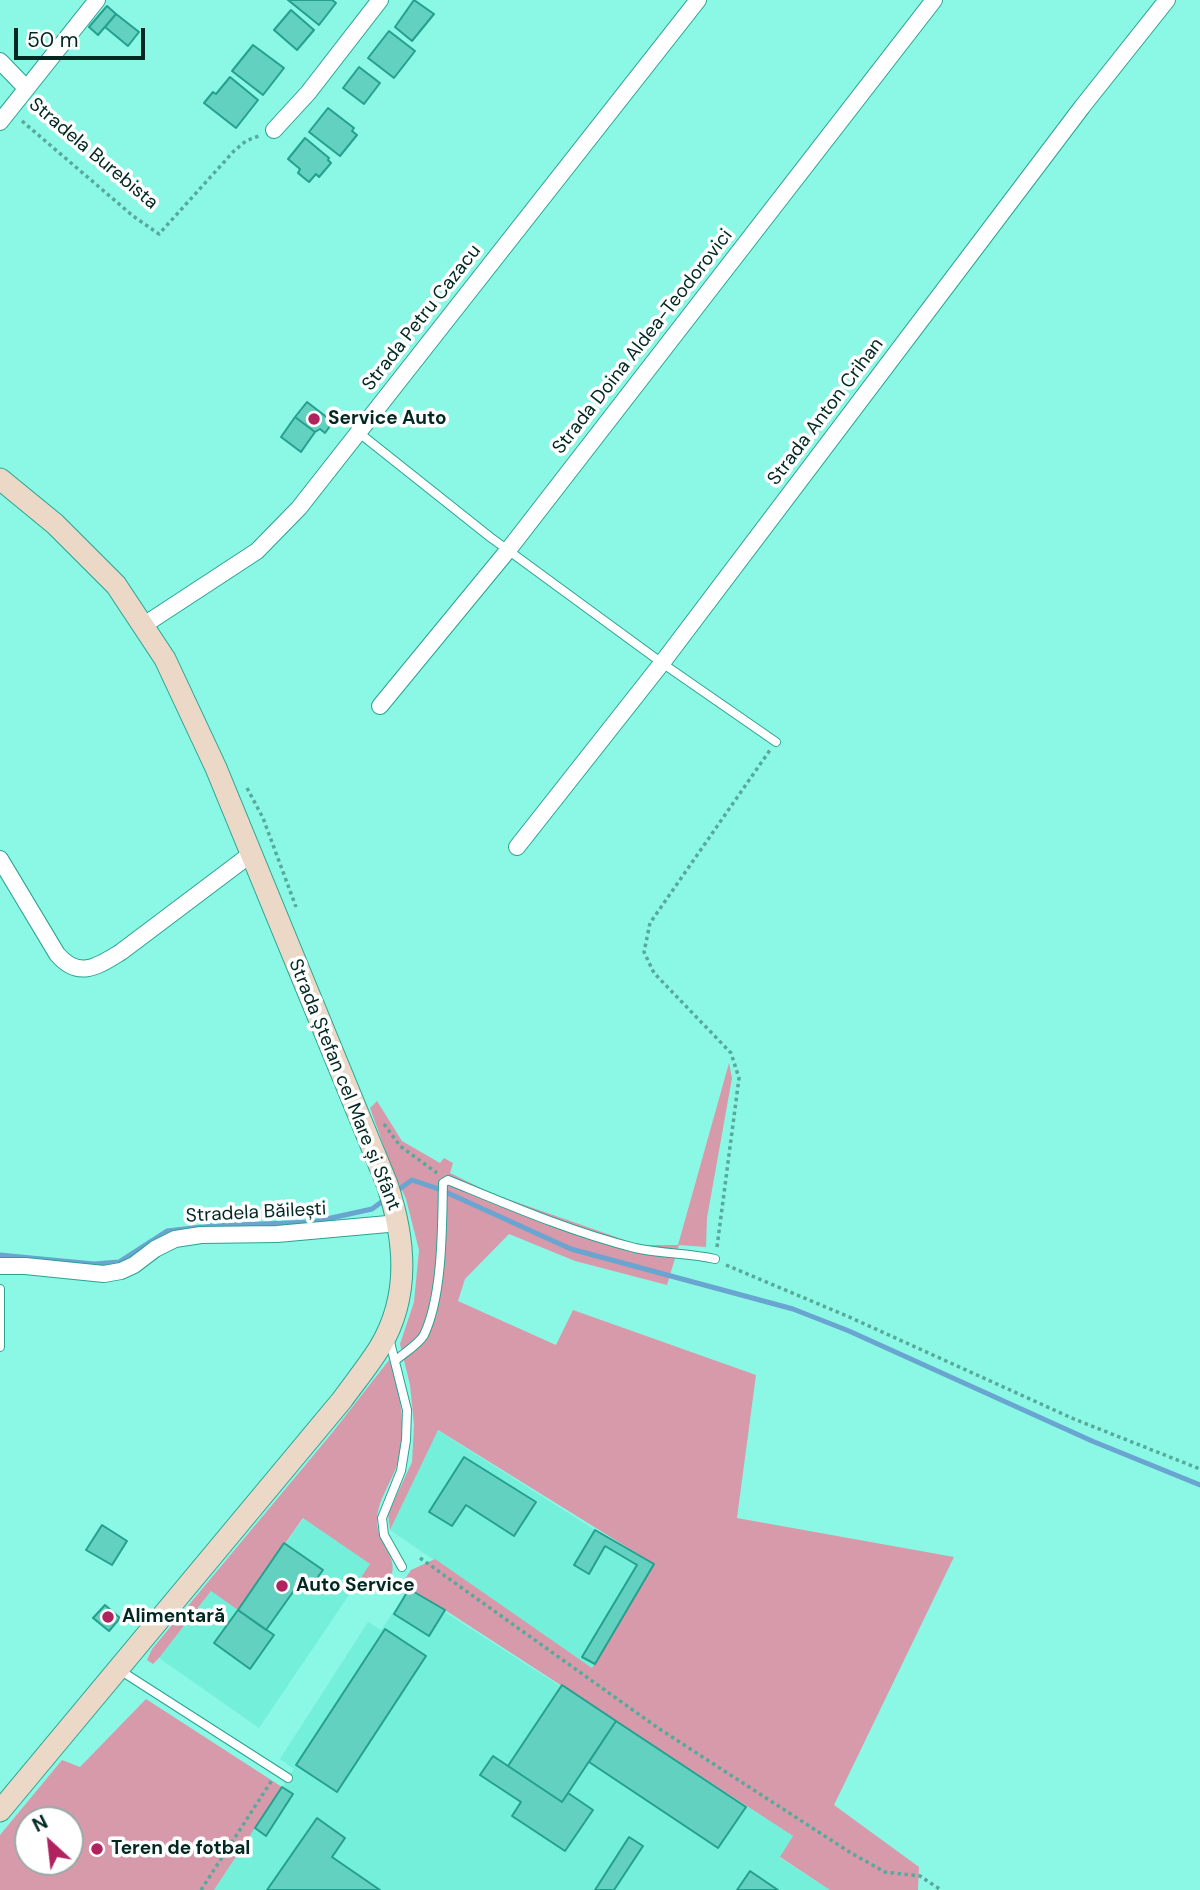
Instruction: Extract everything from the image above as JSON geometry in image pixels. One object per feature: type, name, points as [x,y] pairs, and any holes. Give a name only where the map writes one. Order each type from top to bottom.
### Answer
[{"type":"main road","name":"Strada Ștefan cel Mare și Sfânt","points":[[0,479],[55,524],[107,576],[144,625],[165,659],[218,772],[387,1184],[402,1241],[402,1284],[381,1345],[342,1400],[0,1811]]},
{"type":"street","points":[[5,116],[97,0]]},
{"type":"street","points":[[274,130],[308,93],[380,0]]},
{"type":"street","name":"Strada Petru Cazacu","points":[[144,625],[257,551],[299,508],[698,0]]},
{"type":"street","name":"Strada Doina Aldea-Teodorovici","points":[[380,706],[509,549],[934,0]]},
{"type":"street","name":"Strada Anton Crihan","points":[[517,847],[662,663],[1082,107],[1167,0]]},
{"type":"street","points":[[0,61],[26,88]]},
{"type":"street","points":[[0,859],[57,954],[64,962],[86,969],[121,952],[251,854]]},
{"type":"street","name":"Stradela Băilești","points":[[0,1266],[104,1274],[134,1265],[155,1249],[175,1239],[277,1234],[397,1217]]},
{"type":"lane","points":[[358,432],[490,537],[662,663],[776,742]]},
{"type":"lane","points":[[396,1360],[423,1337],[432,1308],[442,1249],[446,1181],[574,1230],[638,1248],[715,1259]]},
{"type":"lane","points":[[0,1289],[0,1347]]},
{"type":"lane","points":[[387,1332],[407,1410],[401,1471],[382,1518],[384,1535],[402,1566]]},
{"type":"lane","points":[[118,1669],[288,1778]]},
{"type":"path","name":"Stradela Burebista","points":[[5,116],[159,234],[246,141],[274,130]]},
{"type":"path","points":[[776,742],[650,923],[644,951],[654,973],[731,1053],[739,1078],[715,1259],[860,1321],[1074,1419],[1200,1469]]},
{"type":"path","points":[[218,772],[243,782],[263,818],[297,910]]},
{"type":"path","points":[[378,1116],[400,1146],[446,1181]]},
{"type":"path","points":[[420,1558],[658,1728],[850,1853],[885,1872],[920,1876],[941,1890]]},
{"type":"path","points":[[201,1890],[278,1772]]},
{"type":"shaded area","points":[[729,1063],[732,1078],[707,1218],[706,1247],[679,1245],[667,1285],[575,1261],[509,1234],[465,1279],[458,1301],[556,1345],[573,1310],[756,1375],[737,1518],[954,1557],[834,1805],[919,1867],[918,1890],[830,1890],[780,1857],[793,1836],[445,1610],[400,1586],[411,1570],[435,1559],[592,1668],[654,1564],[438,1430],[390,1530],[388,1514],[412,1462],[414,1425],[410,1385],[400,1344],[414,1302],[419,1250],[406,1199],[370,1108],[377,1101],[402,1141],[440,1163],[444,1158],[453,1163],[450,1173],[493,1194],[639,1245],[678,1245]]},
{"type":"shaded area","points":[[389,1360],[393,1365],[400,1401],[402,1438],[398,1462],[380,1504],[377,1526],[393,1567],[390,1580],[378,1588],[357,1583],[370,1564],[303,1518],[238,1610],[211,1591],[159,1658],[153,1664],[147,1660],[152,1649],[332,1433]]},
{"type":"shaded area","points":[[437,1430],[654,1564],[592,1668],[390,1530]]},
{"type":"shaded area","points":[[304,1518],[370,1564],[259,1728],[159,1658],[211,1591],[238,1609]]},
{"type":"shaded area","points":[[409,1589],[793,1836],[780,1858],[830,1890],[214,1890],[294,1769],[280,1759],[368,1622],[381,1630]]},
{"type":"shaded area","points":[[146,1699],[282,1787],[214,1890],[0,1890],[0,1835],[14,1818],[14,1876],[84,1876],[84,1806],[24,1806],[62,1760],[80,1767]]},
{"type":"building","points":[[288,0],[332,0],[336,3],[319,25]]},
{"type":"building","points":[[414,0],[434,14],[412,41],[395,27]]},
{"type":"building","points":[[107,6],[116,14],[98,35],[89,27]]},
{"type":"building","points":[[291,10],[314,30],[297,50],[274,30]]},
{"type":"building","points":[[116,14],[139,32],[128,46],[105,27]]},
{"type":"building","points":[[389,31],[415,51],[394,78],[368,58]]},
{"type":"building","points":[[253,45],[284,68],[263,95],[232,71]]},
{"type":"building","points":[[359,67],[380,83],[364,104],[343,88]]},
{"type":"building","points":[[230,77],[258,100],[236,128],[204,103],[213,92],[216,94]]},
{"type":"building","points":[[328,108],[354,128],[352,131],[357,135],[340,156],[309,132]]},
{"type":"building","points":[[305,138],[329,158],[331,163],[319,177],[316,174],[309,182],[298,173],[300,169],[288,159]]},
{"type":"building","points":[[307,402],[333,422],[325,433],[320,429],[315,432],[295,417]]},
{"type":"building","points":[[295,417],[315,432],[301,452],[281,437]]},
{"type":"building","points":[[464,1457],[536,1502],[514,1536],[466,1505],[452,1526],[429,1512]]},
{"type":"building","points":[[102,1525],[127,1541],[112,1565],[86,1550]]},
{"type":"building","points":[[595,1530],[654,1564],[595,1664],[582,1657],[637,1565],[605,1546],[589,1574],[574,1565]]},
{"type":"building","points":[[284,1543],[323,1570],[309,1589],[300,1582],[266,1630],[238,1610]]},
{"type":"building","points":[[409,1589],[445,1610],[429,1636],[394,1614]]},
{"type":"building","points":[[105,1605],[120,1618],[109,1631],[93,1618]]},
{"type":"building","points":[[238,1610],[274,1635],[250,1669],[214,1643]]},
{"type":"building","points":[[385,1629],[426,1656],[337,1792],[296,1765]]},
{"type":"building","points":[[562,1685],[616,1721],[562,1802],[508,1766]]},
{"type":"building","points":[[616,1721],[746,1807],[718,1848],[589,1762]]},
{"type":"building","points":[[493,1756],[562,1802],[568,1793],[593,1810],[565,1851],[512,1816],[521,1802],[480,1775]]},
{"type":"building","points":[[282,1787],[293,1794],[266,1836],[255,1828]]},
{"type":"building","points":[[317,1818],[345,1838],[332,1857],[380,1890],[267,1890]]},
{"type":"building","points":[[629,1837],[643,1846],[614,1890],[595,1890]]},
{"type":"building","points":[[750,1871],[778,1890],[737,1890]]},
{"type":"waterway","points":[[395,1192],[412,1180],[439,1189],[571,1249],[793,1309],[849,1331],[1092,1441],[1200,1485]]},
{"type":"waterway","points":[[0,1255],[94,1264],[119,1262],[167,1231],[210,1226],[313,1222],[372,1209],[387,1198]]},
{"type":"place","name":"Service Auto","points":[[314,419]]},
{"type":"place","name":"Auto Service","points":[[282,1586]]},
{"type":"place","name":"Alimentară","points":[[108,1617]]},
{"type":"place","name":"Teren de fotbal","points":[[97,1849]]}]
